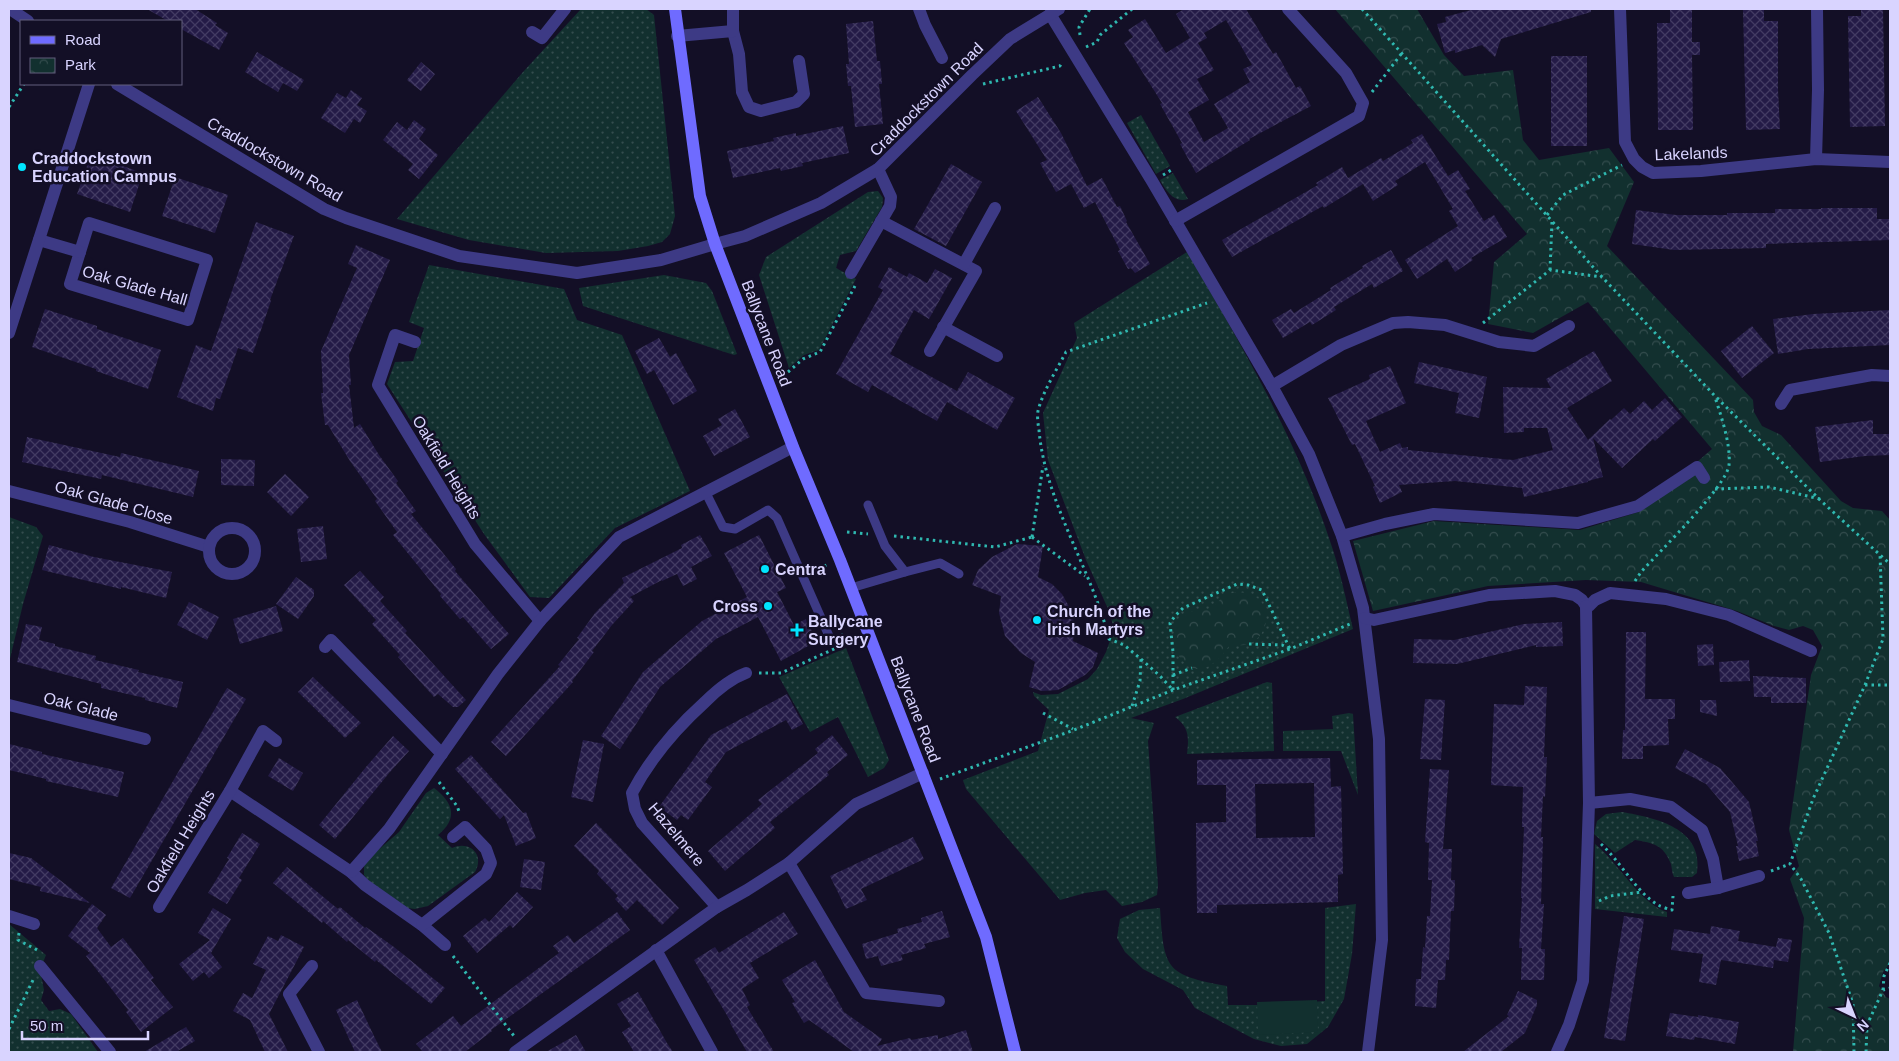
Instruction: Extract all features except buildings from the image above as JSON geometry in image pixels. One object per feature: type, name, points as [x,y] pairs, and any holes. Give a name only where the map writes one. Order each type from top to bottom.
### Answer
[{"type":"main road","name":"Ballycane Road","points":[[675,9],[677,36],[700,196],[715,244],[986,937],[1015,1052]]},
{"type":"street","points":[[537,35],[565,9]]},
{"type":"street","points":[[733,9],[733,31],[739,54],[742,92],[749,108],[761,110],[796,102],[804,94],[799,60]]},
{"type":"street","points":[[919,9],[942,58]]},
{"type":"street","points":[[1176,221],[1359,116],[1362,104],[1346,73],[1288,9]]},
{"type":"street","name":"Lakelands","points":[[1620,9],[1625,142],[1634,159],[1642,167],[1653,173],[1701,171],[1816,159],[1890,162]]},
{"type":"street","points":[[1816,9],[1818,90],[1816,159]]},
{"type":"street","points":[[15,10],[27,20]]},
{"type":"street","points":[[1054,11],[1272,386],[1309,454],[1342,536],[1365,618],[1379,739],[1382,930],[1368,1052]]},
{"type":"street","name":"Craddockstown Road","points":[[119,85],[324,209],[460,256],[577,273],[661,260],[744,236],[820,203],[878,169],[1010,39],[1054,11]]},
{"type":"street","points":[[677,36],[733,31]]},
{"type":"street","points":[[9,333],[88,85]]},
{"type":"street","points":[[851,273],[890,206],[892,197],[878,169]]},
{"type":"street","points":[[964,264],[995,208]]},
{"type":"street","points":[[881,221],[976,271],[930,351]]},
{"type":"street","name":"Oak Glade Hall","points":[[89,223],[207,260],[188,320],[70,284],[80,252],[89,223]]},
{"type":"street","name":"Oak Glade Hall","points":[[39,240],[80,252]]},
{"type":"street","points":[[1272,386],[1341,345],[1393,323],[1408,322],[1445,325],[1499,342],[1534,346],[1569,326]]},
{"type":"street","points":[[943,327],[997,356]]},
{"type":"street","name":"Oakfield Heights","points":[[415,342],[395,335],[378,385],[475,544],[540,621]]},
{"type":"street","points":[[1781,404],[1790,390],[1872,375],[1890,376]]},
{"type":"street","points":[[351,872],[389,829],[431,772],[498,674],[540,621],[619,536],[793,446]]},
{"type":"street","points":[[1342,536],[1434,514],[1578,523],[1638,506],[1696,467],[1704,478]]},
{"type":"street","name":"Oak Glade Close","points":[[9,492],[130,522],[209,547]]},
{"type":"street","points":[[1365,618],[1374,620],[1489,595],[1555,591],[1575,595],[1586,606],[1589,803],[1583,980],[1569,1025],[1558,1052]]},
{"type":"street","points":[[1586,606],[1610,593],[1666,598],[1730,615],[1811,652]]},
{"type":"street","points":[[324,647],[331,640],[442,754]]},
{"type":"street","name":"Hazelmere","points":[[717,906],[642,823],[635,809],[632,792],[658,749],[679,724],[716,692],[736,677],[746,673]]},
{"type":"street","name":"Oak Glade","points":[[9,704],[144,739]]},
{"type":"street","name":"Oakfield Heights","points":[[159,907],[230,791],[263,731],[276,741]]},
{"type":"street","points":[[519,1050],[717,906],[747,890],[789,863],[856,804],[925,778]]},
{"type":"street","name":"Oakfield Heights","points":[[230,791],[351,872],[365,885],[422,925],[445,945]]},
{"type":"street","points":[[1589,803],[1630,799],[1671,807],[1702,830],[1713,859],[1718,888]]},
{"type":"street","points":[[422,925],[486,874],[491,863],[486,849],[464,827],[453,837]]},
{"type":"street","points":[[789,863],[866,994],[940,1001]]},
{"type":"street","points":[[1688,893],[1718,888],[1759,876]]},
{"type":"street","points":[[9,916],[34,924]]},
{"type":"street","points":[[656,950],[712,1052]]},
{"type":"street","points":[[40,966],[110,1052]]},
{"type":"street","points":[[312,966],[289,994],[319,1052]]},
{"type":"lane","points":[[705,491],[723,527],[735,528],[768,510],[776,518],[829,636]]},
{"type":"lane","points":[[868,505],[885,546],[905,572]]},
{"type":"lane","points":[[851,588],[940,563],[959,574]]},
{"type":"path","points":[[1090,9],[1079,27],[1084,48],[1097,42],[1100,35],[1132,9]]},
{"type":"path","points":[[1362,9],[1602,277],[1714,395],[1820,500],[1890,564]]},
{"type":"path","points":[[1362,104],[1402,53]]},
{"type":"path","points":[[980,84],[1060,66],[1062,61]]},
{"type":"path","points":[[9,107],[23,85]]},
{"type":"path","points":[[1547,215],[1563,195],[1634,159]]},
{"type":"path","points":[[1550,270],[1552,221]]},
{"type":"path","points":[[1470,332],[1550,270],[1602,277]]},
{"type":"path","points":[[788,372],[802,359],[820,352],[858,281],[851,273]]},
{"type":"path","points":[[1173,690],[1160,676],[1124,645],[1110,639],[1104,616],[1087,578],[1043,464],[1037,412],[1066,352],[1220,298]]},
{"type":"path","points":[[1626,595],[1641,572],[1716,490],[1729,466],[1726,433],[1714,395]]},
{"type":"path","points":[[1032,537],[1043,464]]},
{"type":"path","points":[[1704,478],[1716,490],[1769,487],[1820,500]]},
{"type":"path","points":[[847,532],[995,547],[1032,537]]},
{"type":"path","points":[[1032,537],[1087,578]]},
{"type":"path","points":[[1759,876],[1790,864],[1813,799],[1865,685],[1883,639],[1880,554]]},
{"type":"path","points":[[802,575],[840,560]]},
{"type":"path","points":[[1173,690],[1174,652],[1170,623],[1183,608],[1237,584],[1248,585],[1262,590],[1290,649]]},
{"type":"path","points":[[925,778],[1074,730],[1173,690],[1290,649],[1365,618]]},
{"type":"path","points":[[746,673],[781,673],[868,634]]},
{"type":"path","points":[[1249,644],[1282,645],[1290,649]]},
{"type":"path","points":[[1132,706],[1140,681],[1141,659]]},
{"type":"path","points":[[1173,675],[1192,668]]},
{"type":"path","points":[[1865,685],[1890,685]]},
{"type":"path","points":[[1043,713],[1074,730]]},
{"type":"path","points":[[431,772],[457,806],[464,827]]},
{"type":"path","points":[[1587,836],[1595,840],[1611,854],[1642,892],[1658,905],[1672,910],[1673,891],[1688,893]]},
{"type":"path","points":[[1790,864],[1801,879],[1829,933],[1852,1004],[1854,1052]]},
{"type":"path","points":[[1585,905],[1591,905],[1610,896],[1642,892]]},
{"type":"path","points":[[445,945],[519,1050]]},
{"type":"path","points":[[1866,1052],[1867,1025],[1883,990],[1884,976],[1890,964]]},
{"type":"path","points":[[1883,990],[1890,988]]},
{"type":"green space","points":[[581,9],[646,9],[654,15],[675,216],[670,234],[662,242],[618,251],[546,253],[469,240],[397,219],[523,72]]},
{"type":"green space","points":[[1335,9],[1417,9],[1444,55],[1464,76],[1513,70],[1523,140],[1539,160],[1609,148],[1634,182],[1607,246],[1753,400],[1754,412],[1762,426],[1781,435],[1841,501],[1853,508],[1882,511],[1890,520],[1890,963],[1883,972],[1879,986],[1886,997],[1890,999],[1890,1052],[1793,1052],[1804,918],[1790,879],[1799,866],[1789,830],[1811,675],[1822,646],[1813,630],[1803,626],[1789,630],[1774,626],[1737,611],[1641,582],[1586,580],[1488,586],[1373,611],[1353,541],[1434,521],[1580,530],[1639,512],[1712,449],[1588,302],[1533,333],[1488,324],[1494,262],[1527,234]]},
{"type":"green space","points":[[1141,115],[1170,166],[1156,174],[1127,123]]},
{"type":"green space","points":[[1173,173],[1188,199],[1179,200],[1171,196],[1162,184],[1160,180]]},
{"type":"green space","points":[[878,191],[883,198],[882,207],[856,251],[840,255],[836,268],[856,279],[819,350],[804,355],[789,368],[759,275],[766,257],[868,192]]},
{"type":"green space","points":[[1187,252],[1266,392],[1301,465],[1334,552],[1353,629],[1183,699],[1131,718],[1154,723],[1148,741],[1158,885],[1157,895],[1142,902],[1122,906],[1106,890],[1085,893],[1060,900],[966,789],[963,780],[1038,751],[1049,710],[1034,696],[1033,692],[1041,695],[1058,694],[1088,679],[1097,669],[1106,652],[1114,629],[1109,611],[1086,560],[1048,460],[1043,413],[1077,338],[1074,323]]},
{"type":"green space","points":[[429,265],[564,289],[577,320],[622,335],[690,491],[615,528],[549,598],[530,597],[484,534],[387,384],[395,362],[413,361],[424,328],[409,322]]},
{"type":"green space","points":[[664,275],[706,283],[712,291],[737,354],[734,355],[583,306],[579,288]]},
{"type":"green space","points":[[9,517],[36,527],[43,536],[23,604],[9,663]]},
{"type":"green space","points":[[1239,592],[1255,597],[1262,603],[1265,609],[1266,623],[1260,636],[1249,644],[1229,646],[1216,661],[1205,668],[1193,668],[1187,665],[1177,653],[1174,629],[1190,613],[1199,609],[1211,611],[1222,598]]},
{"type":"green space","points":[[846,648],[889,760],[884,768],[868,777],[838,717],[810,732],[779,677]]},
{"type":"green space","points":[[1267,682],[1272,683],[1274,751],[1187,754],[1187,733],[1180,721],[1175,717]]},
{"type":"green space","points":[[1353,714],[1358,795],[1341,751],[1283,751],[1283,731],[1333,729],[1332,716]]},
{"type":"green space","points":[[434,788],[446,799],[451,811],[449,823],[438,835],[452,848],[465,846],[474,851],[477,855],[478,866],[475,872],[428,906],[415,909],[407,908],[371,884],[364,875],[364,864],[399,832],[426,793]]},
{"type":"green space","points":[[1622,812],[1663,822],[1685,836],[1693,845],[1697,858],[1697,873],[1692,877],[1674,877],[1671,864],[1665,853],[1657,846],[1647,842],[1635,840],[1615,853],[1594,834],[1597,821],[1606,814]]},
{"type":"green space","points":[[1595,844],[1638,892],[1657,907],[1667,912],[1667,917],[1595,909]]},
{"type":"green space","points":[[1356,904],[1352,954],[1344,999],[1328,1027],[1307,1044],[1281,1046],[1254,1039],[1195,1008],[1183,990],[1143,969],[1125,952],[1117,938],[1120,919],[1139,910],[1160,908],[1163,944],[1172,966],[1180,973],[1191,978],[1227,986],[1228,1005],[1325,1001],[1325,908]]},
{"type":"green space","points":[[9,924],[46,955],[40,970],[44,990],[41,1000],[49,1011],[60,1009],[71,1014],[98,1052],[9,1052]]},
{"type":"green space","points":[[1317,1000],[1318,1032],[1258,1035],[1257,1002]]},
{"type":"place","name":"Craddockstown Education Campus","points":[[22,167]]},
{"type":"place","name":"Centra","points":[[765,569]]},
{"type":"place","name":"Cross","points":[[768,606]]},
{"type":"place","name":"Church of the Irish Martyrs","points":[[1037,620]]},
{"type":"place","name":"Ballycane Surgery","points":[[797,630]]}]
